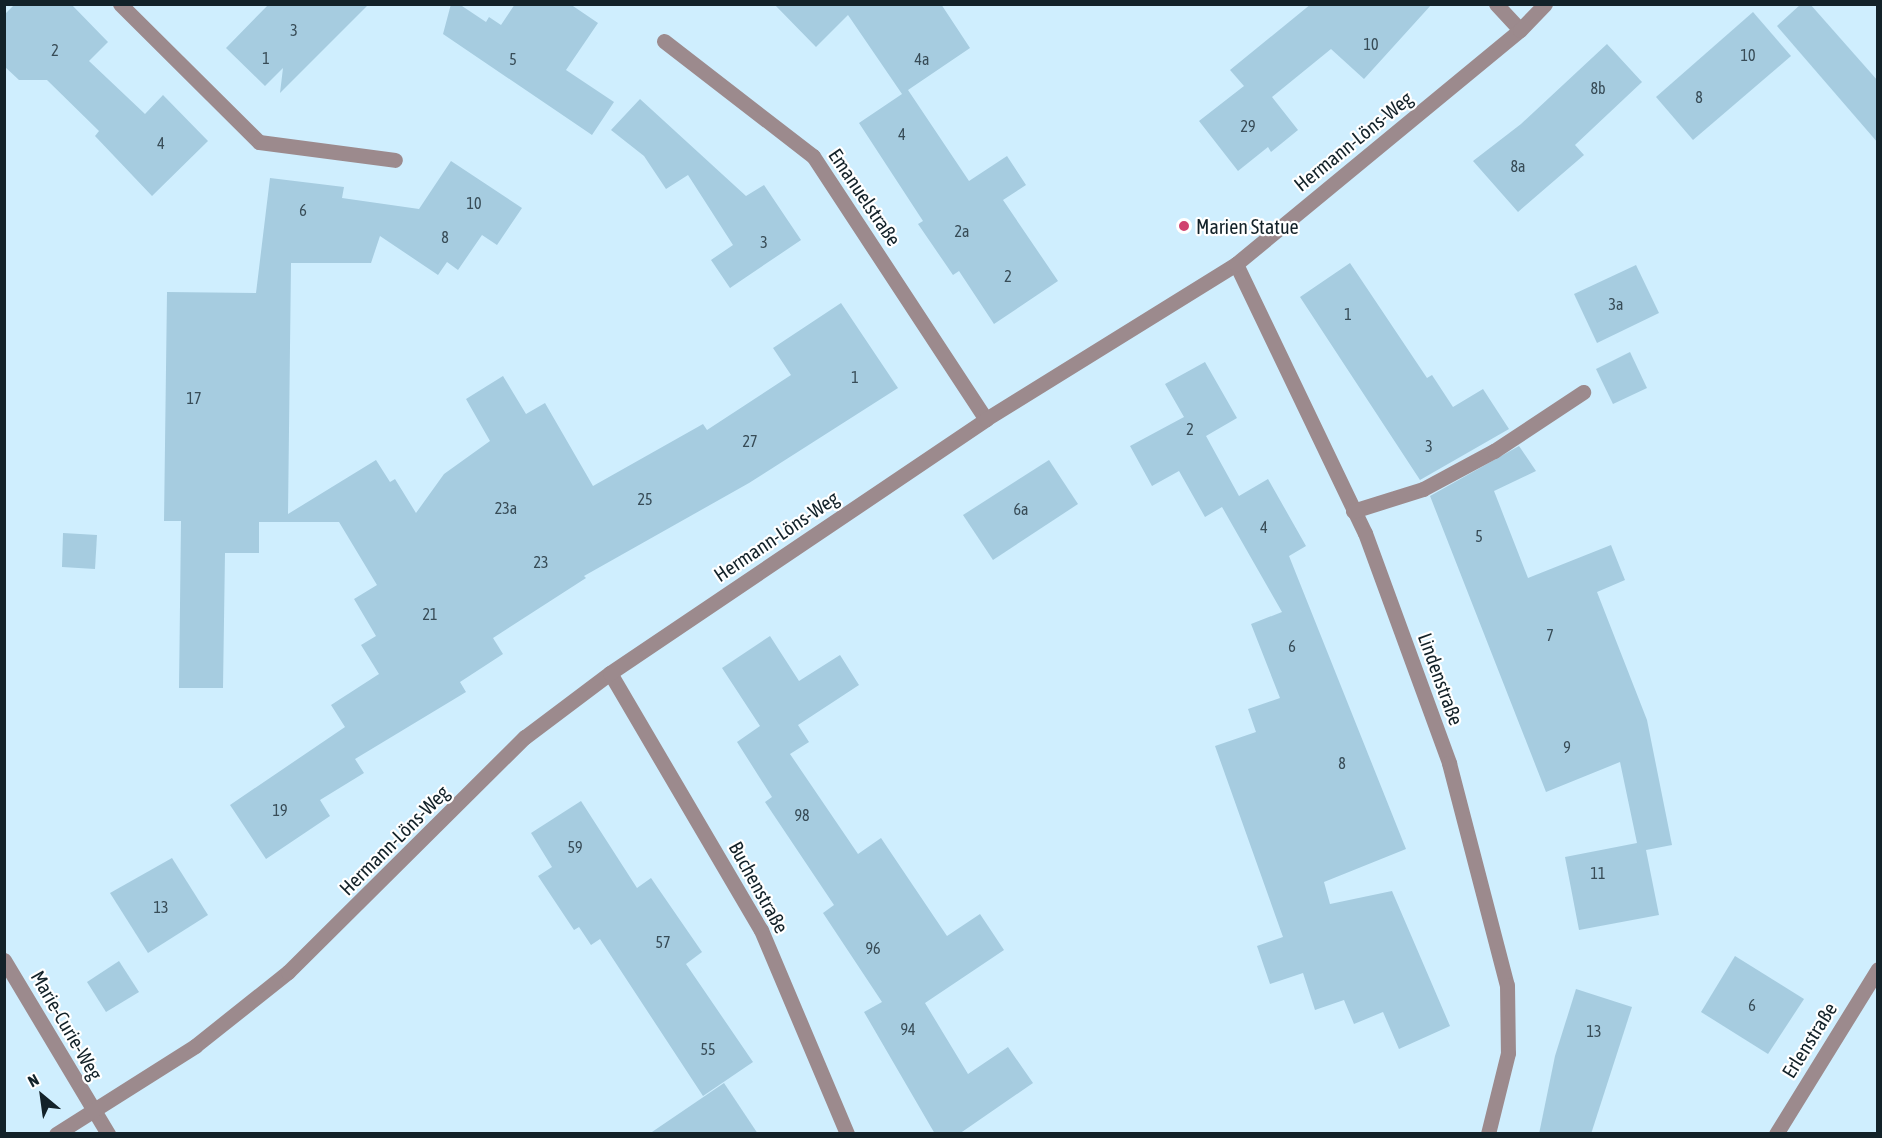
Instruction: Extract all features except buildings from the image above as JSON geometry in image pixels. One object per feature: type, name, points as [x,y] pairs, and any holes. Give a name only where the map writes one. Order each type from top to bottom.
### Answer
[{"type":"street","points":[[120,4],[259,142],[395,160]]},
{"type":"street","points":[[1496,4],[1520,30]]},
{"type":"street","name":"Hermann-Löns-Weg","points":[[56,1134],[195,1046],[288,972],[525,737],[610,673],[986,419],[1236,264],[1520,30],[1545,4]]},
{"type":"street","name":"Emanuelstraße","points":[[664,41],[813,156],[986,419]]},
{"type":"street","name":"Lindenstraße","points":[[1236,264],[1353,511],[1449,763],[1507,985],[1508,1053],[1488,1134]]},
{"type":"street","points":[[1353,511],[1423,489],[1494,451],[1583,392]]},
{"type":"street","name":"Buchenstraße","points":[[610,673],[761,930],[847,1134]]},
{"type":"street","name":"Marie-Curie-Weg","points":[[4,960],[108,1134]]},
{"type":"street","name":"Erlenstraße","points":[[1776,1134],[1878,969]]},
{"type":"place","name":"Marien Statue","points":[[1184,226]]}]
